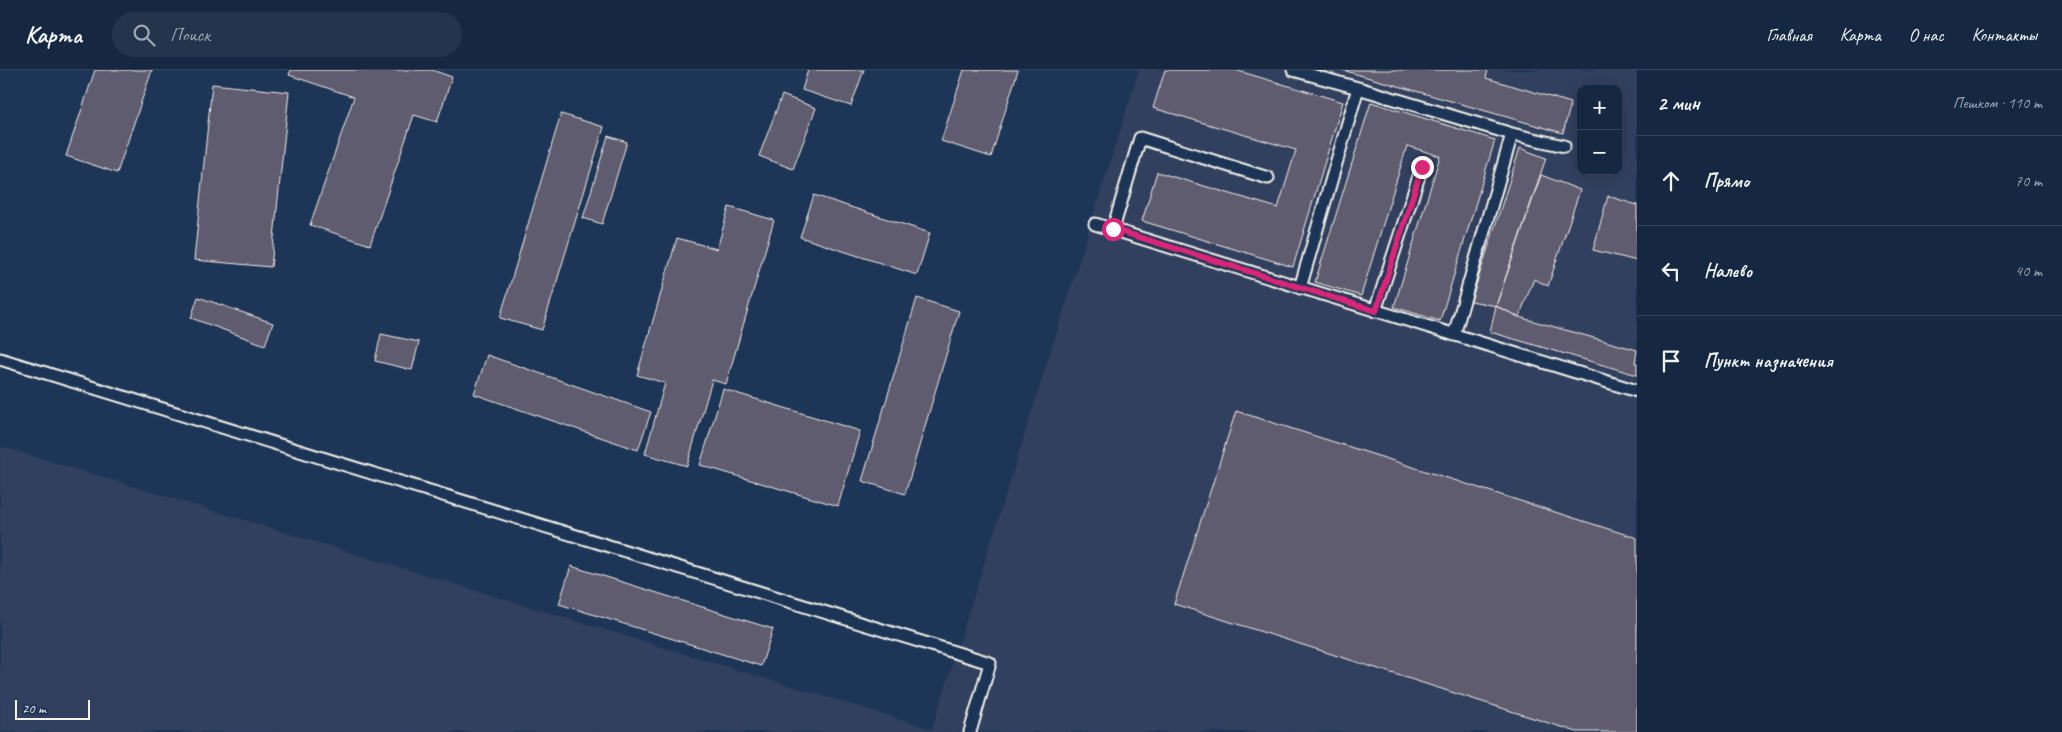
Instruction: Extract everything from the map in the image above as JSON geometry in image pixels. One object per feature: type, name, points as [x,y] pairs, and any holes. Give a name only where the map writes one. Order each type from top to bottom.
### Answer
[{"type":"lane","points":[[1293,70],[1512,134],[1564,146]]},
{"type":"lane","points":[[1300,288],[1358,88]]},
{"type":"lane","points":[[1454,335],[1512,134]]},
{"type":"lane","points":[[1113,229],[1140,138],[1268,178]]},
{"type":"lane","points":[[1376,311],[1422,167]]},
{"type":"lane","points":[[1095,224],[1637,391]]},
{"type":"lane","points":[[0,359],[990,663],[970,732]]},
{"type":"shaded area","points":[[1139,70],[1637,70],[1637,732],[0,732],[0,446],[932,729]]},
{"type":"building","points":[[95,70],[152,70],[117,173],[66,156]]},
{"type":"building","points":[[291,70],[432,70],[452,77],[437,122],[414,115],[370,245],[310,225],[354,97],[289,75]]},
{"type":"building","points":[[808,70],[864,70],[851,106],[802,90]]},
{"type":"building","points":[[964,70],[1018,70],[991,157],[941,141]]},
{"type":"building","points":[[1165,70],[1235,70],[1343,102],[1293,267],[1142,221],[1157,172],[1278,208],[1296,150],[1153,108]]},
{"type":"building","points":[[1342,70],[1488,70],[1486,78],[1571,103],[1563,133]]},
{"type":"building","points":[[212,84],[289,92],[271,267],[194,260]]},
{"type":"building","points":[[782,95],[816,108],[793,169],[759,156]]},
{"type":"building","points":[[1371,102],[1495,140],[1440,321],[1394,307],[1440,156],[1407,146],[1361,296],[1315,282]]},
{"type":"building","points":[[561,114],[604,127],[542,330],[500,318]]},
{"type":"building","points":[[608,136],[627,142],[602,224],[583,218]]},
{"type":"building","points":[[1520,148],[1546,158],[1496,306],[1471,301]]},
{"type":"building","points":[[1541,175],[1580,190],[1548,286],[1534,279],[1519,317],[1496,306]]},
{"type":"building","points":[[814,195],[930,233],[917,275],[800,237]]},
{"type":"building","points":[[1608,196],[1637,205],[1637,261],[1593,250]]},
{"type":"building","points":[[729,207],[774,220],[726,384],[712,380],[687,466],[645,454],[665,383],[637,375],[677,238],[717,249]]},
{"type":"building","points":[[198,297],[273,323],[265,345],[191,318]]},
{"type":"building","points":[[917,298],[959,311],[905,494],[862,481]]},
{"type":"building","points":[[1496,306],[1519,317],[1637,350],[1635,363],[1637,363],[1637,375],[1490,332]]},
{"type":"building","points":[[381,334],[419,342],[412,370],[375,361]]},
{"type":"building","points":[[487,355],[651,412],[638,450],[474,394]]},
{"type":"building","points":[[723,389],[860,431],[838,506],[700,465]]},
{"type":"building","points":[[1236,411],[1637,538],[1637,732],[1577,732],[1174,604]]},
{"type":"building","points":[[571,566],[773,629],[761,666],[559,604]]},
{"type":"route","points":[[1113,229],[1376,311],[1422,167]]}]
